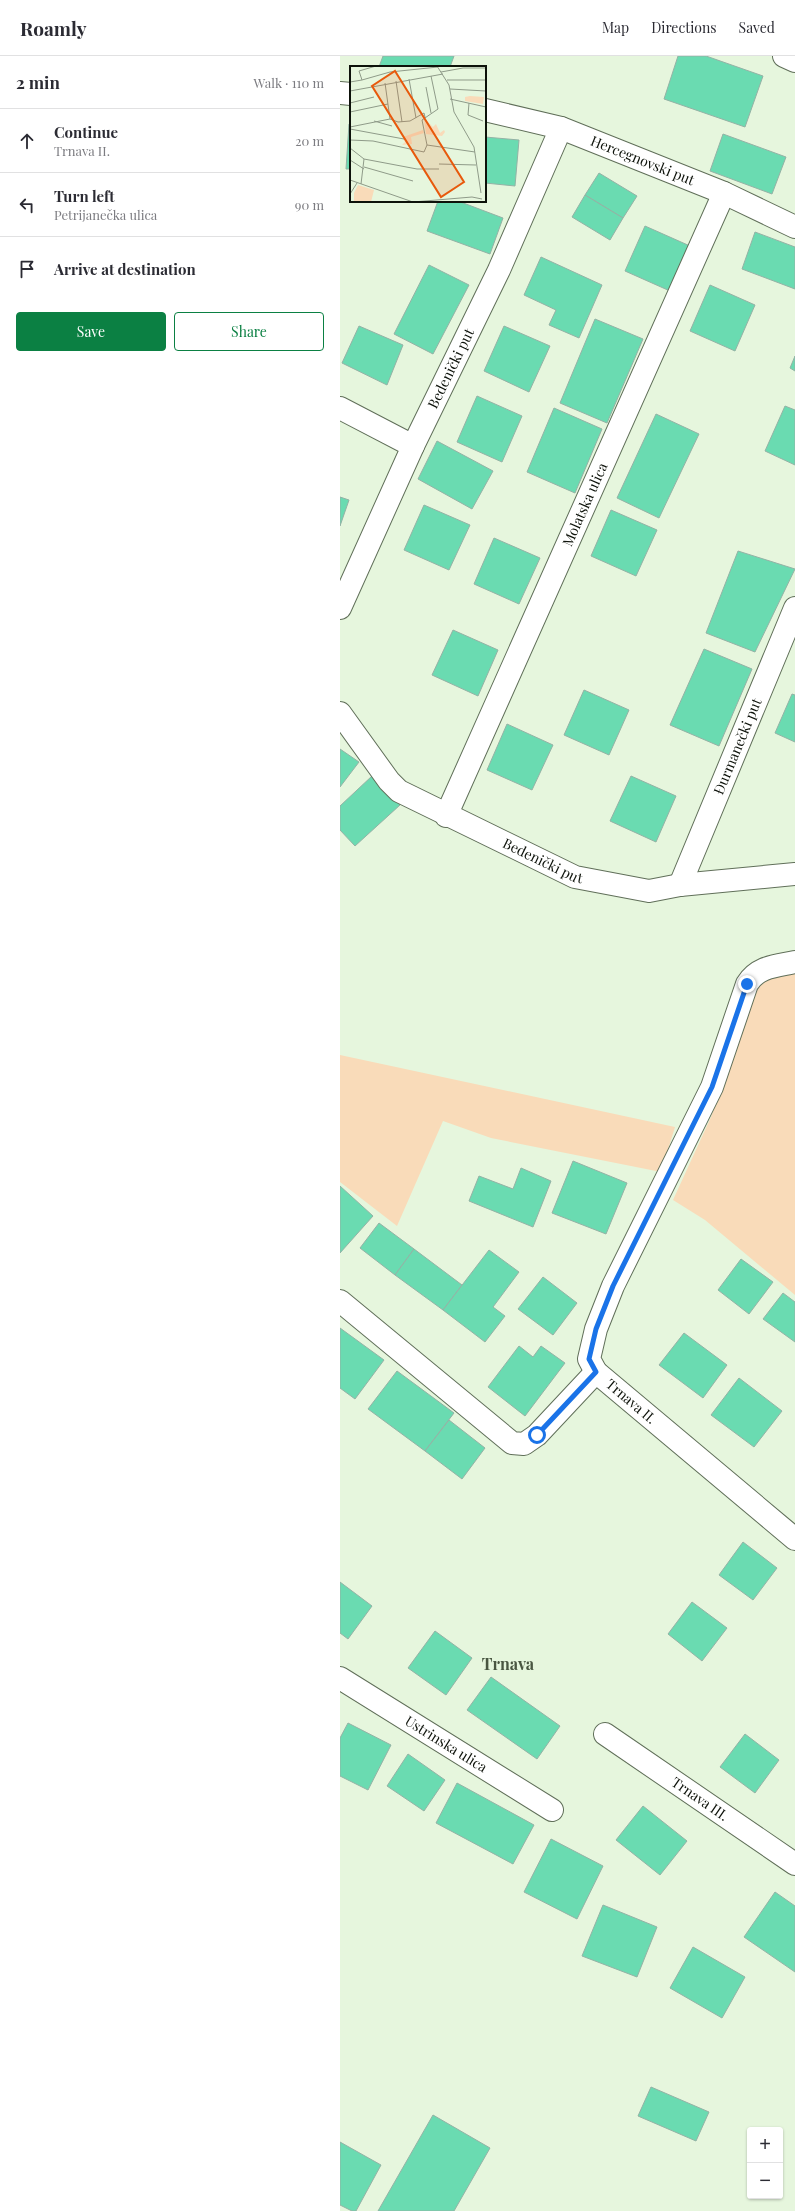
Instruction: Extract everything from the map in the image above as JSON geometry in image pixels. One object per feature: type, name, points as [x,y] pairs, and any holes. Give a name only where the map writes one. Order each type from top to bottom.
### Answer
[{"type":"street","points":[[784,56],[795,61]]},
{"type":"street","points":[[340,93],[350,94]]},
{"type":"street","name":"Hercegnovski put","points":[[486,110],[561,128],[724,193],[795,227]]},
{"type":"street","name":"Bedenički put","points":[[340,608],[413,446],[499,270],[561,128]]},
{"type":"street","name":"Molatska ulica","points":[[446,816],[724,193]]},
{"type":"street","points":[[340,408],[413,446]]},
{"type":"street","name":"Đurmanečki put","points":[[680,885],[795,608]]},
{"type":"street","name":"Bedenički put","points":[[340,713],[399,791],[446,816],[575,877],[649,892],[680,885],[795,874]]},
{"type":"street","points":[[596,1372],[589,1359],[596,1329],[613,1286],[712,1087],[747,984],[753,975],[762,969],[795,962]]},
{"type":"street","name":"Trnava II.","points":[[340,1301],[512,1443],[524,1444],[537,1435],[596,1372],[795,1539]]},
{"type":"street","name":"Ustrinska ulica","points":[[340,1678],[552,1810]]},
{"type":"street","name":"Trnava III.","points":[[605,1734],[795,1864]]},
{"type":"shaded area","points":[[795,971],[795,1295],[705,1220],[673,1200],[711,1117],[756,991],[765,980]]},
{"type":"shaded area","points":[[340,1055],[675,1127],[661,1172],[491,1138],[443,1121],[397,1226],[340,1182]]},
{"type":"building","points":[[383,56],[454,56],[450,66],[379,66]]},
{"type":"building","points":[[678,56],[706,56],[763,76],[745,127],[664,99]]},
{"type":"building","points":[[349,124],[350,124],[350,169],[346,169]]},
{"type":"building","points":[[723,134],[786,157],[772,194],[710,171]]},
{"type":"building","points":[[486,137],[519,140],[515,186],[486,183]]},
{"type":"building","points":[[599,173],[637,196],[623,218],[585,195]]},
{"type":"building","points":[[585,195],[623,218],[610,240],[572,217]]},
{"type":"building","points":[[438,202],[461,202],[503,218],[490,254],[427,231]]},
{"type":"building","points":[[645,226],[690,246],[670,291],[625,271]]},
{"type":"building","points":[[755,232],[795,247],[795,289],[742,269]]},
{"type":"building","points":[[541,257],[602,285],[579,338],[549,325],[556,310],[524,295]]},
{"type":"building","points":[[429,265],[469,285],[433,354],[394,334]]},
{"type":"building","points":[[710,285],[755,305],[735,351],[690,331]]},
{"type":"building","points":[[595,319],[643,339],[607,423],[560,403]]},
{"type":"building","points":[[359,326],[403,345],[387,385],[342,363]]},
{"type":"building","points":[[504,326],[550,346],[529,392],[484,371]]},
{"type":"building","points":[[795,356],[795,371],[790,368]]},
{"type":"building","points":[[477,396],[522,416],[502,462],[457,442]]},
{"type":"building","points":[[785,406],[795,410],[795,465],[765,451]]},
{"type":"building","points":[[554,408],[602,429],[575,493],[527,472]]},
{"type":"building","points":[[656,414],[699,434],[659,518],[617,498]]},
{"type":"building","points":[[437,441],[493,471],[472,509],[418,479]]},
{"type":"building","points":[[340,497],[349,500],[340,526]]},
{"type":"building","points":[[424,505],[470,525],[449,570],[404,550]]},
{"type":"building","points":[[611,510],[657,530],[636,576],[591,556]]},
{"type":"building","points":[[494,538],[540,558],[519,604],[474,584]]},
{"type":"building","points":[[738,551],[795,569],[755,652],[706,633]]},
{"type":"building","points":[[453,630],[498,650],[478,696],[432,675]]},
{"type":"building","points":[[704,649],[752,669],[719,746],[670,725]]},
{"type":"building","points":[[584,690],[629,710],[609,755],[564,735]]},
{"type":"building","points":[[792,694],[795,695],[795,742],[775,733]]},
{"type":"building","points":[[507,724],[553,745],[532,790],[487,770]]},
{"type":"building","points":[[340,749],[359,762],[340,787]]},
{"type":"building","points":[[372,776],[400,805],[355,846],[340,830],[340,806]]},
{"type":"building","points":[[631,776],[676,796],[656,842],[610,821]]},
{"type":"building","points":[[573,1161],[627,1183],[606,1234],[552,1213]]},
{"type":"building","points":[[521,1168],[551,1181],[533,1227],[469,1201],[479,1176],[513,1189]]},
{"type":"building","points":[[340,1186],[373,1216],[340,1253]]},
{"type":"building","points":[[379,1223],[414,1249],[395,1275],[360,1248]]},
{"type":"building","points":[[414,1249],[462,1285],[443,1310],[395,1275]]},
{"type":"building","points":[[489,1250],[519,1272],[493,1307],[505,1316],[485,1342],[443,1310]]},
{"type":"building","points":[[741,1259],[773,1282],[749,1314],[718,1290]]},
{"type":"building","points":[[543,1277],[577,1303],[553,1335],[518,1309]]},
{"type":"building","points":[[783,1293],[795,1302],[795,1342],[763,1319]]},
{"type":"building","points":[[340,1328],[384,1360],[355,1399],[340,1388]]},
{"type":"building","points":[[684,1333],[727,1365],[703,1398],[659,1365]]},
{"type":"building","points":[[519,1346],[533,1357],[541,1346],[565,1363],[525,1416],[488,1387]]},
{"type":"building","points":[[397,1371],[454,1413],[425,1451],[368,1409]]},
{"type":"building","points":[[739,1378],[782,1411],[754,1447],[711,1415]]},
{"type":"building","points":[[449,1420],[485,1448],[462,1479],[425,1451]]},
{"type":"building","points":[[743,1542],[777,1568],[753,1600],[719,1575]]},
{"type":"building","points":[[340,1582],[372,1606],[348,1639],[340,1633]]},
{"type":"building","points":[[692,1602],[727,1628],[702,1661],[668,1634]]},
{"type":"building","points":[[435,1631],[472,1658],[446,1695],[408,1668]]},
{"type":"building","points":[[491,1677],[560,1726],[537,1759],[467,1710]]},
{"type":"building","points":[[348,1723],[391,1745],[368,1790],[340,1776],[340,1738]]},
{"type":"building","points":[[745,1734],[779,1760],[755,1793],[720,1767]]},
{"type":"building","points":[[408,1754],[445,1780],[424,1811],[387,1786]]},
{"type":"building","points":[[457,1783],[534,1825],[513,1864],[436,1823]]},
{"type":"building","points":[[643,1806],[687,1841],[660,1875],[616,1840]]},
{"type":"building","points":[[551,1839],[603,1866],[577,1919],[524,1892]]},
{"type":"building","points":[[775,1892],[795,1906],[795,1972],[744,1937]]},
{"type":"building","points":[[603,1905],[657,1927],[637,1977],[582,1956]]},
{"type":"building","points":[[693,1947],[745,1977],[722,2018],[670,1988]]},
{"type":"building","points":[[651,2087],[709,2112],[696,2141],[638,2116]]},
{"type":"building","points":[[433,2115],[490,2148],[454,2211],[378,2211]]},
{"type":"building","points":[[340,2142],[381,2165],[356,2211],[352,2211],[340,2205]]},
{"type":"district","name":"Trnava","points":[[508,1664]]},
{"type":"route","points":[[537,1435],[596,1372],[589,1359],[590,1348],[596,1329],[613,1286],[712,1087],[747,984]]}]
